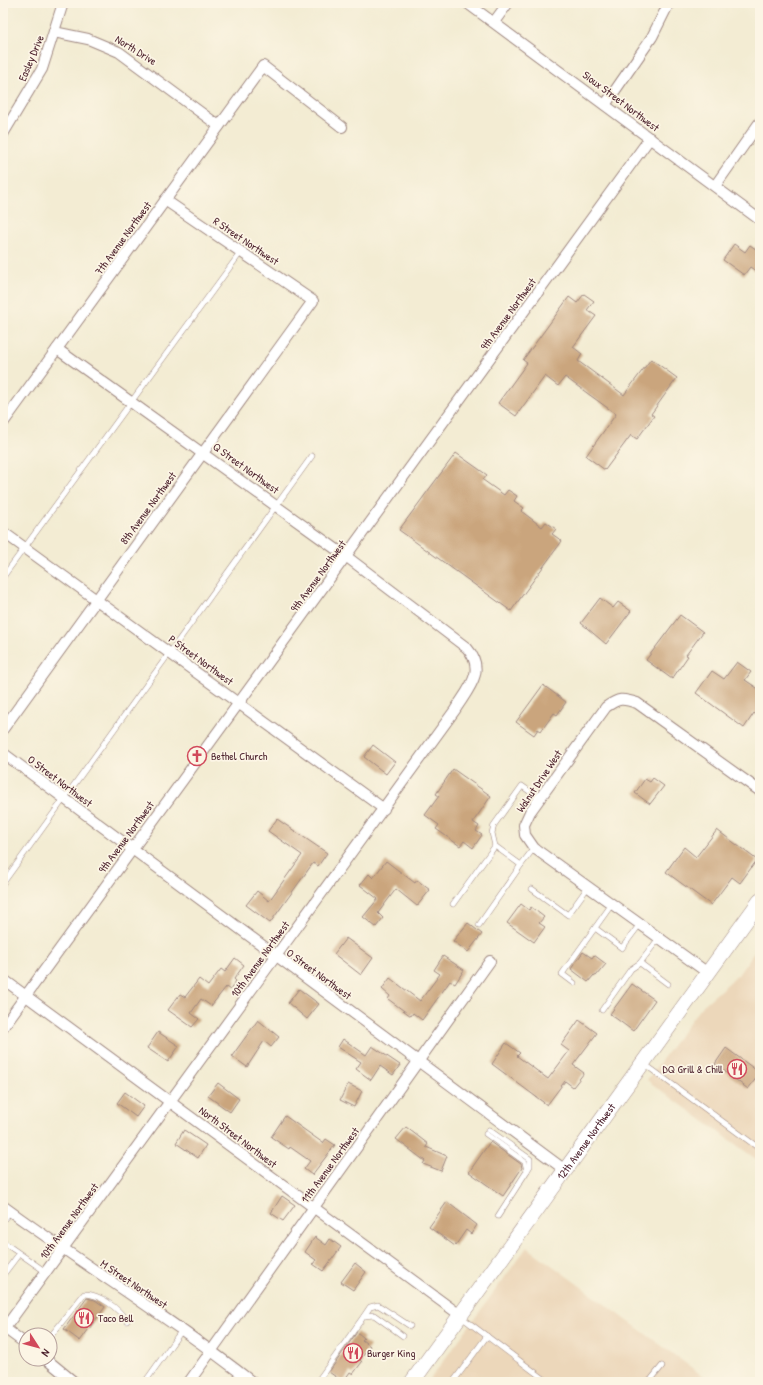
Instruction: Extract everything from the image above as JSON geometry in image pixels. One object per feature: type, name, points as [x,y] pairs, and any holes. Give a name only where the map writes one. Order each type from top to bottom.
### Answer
[{"type":"main road","name":"12th Avenue Northwest","points":[[412,1382],[760,901]]},
{"type":"street","points":[[54,32],[63,3]]},
{"type":"street","name":"Sioux Street Northwest","points":[[467,3],[760,220]]},
{"type":"street","points":[[494,22],[508,3]]},
{"type":"street","points":[[605,104],[652,37],[670,3]]},
{"type":"street","name":"North Drive","points":[[54,32],[88,39],[119,52],[219,126]]},
{"type":"street","name":"Easley Drive","points":[[3,134],[35,83],[42,69],[54,32]]},
{"type":"street","name":"7th Avenue Northwest","points":[[3,423],[263,66],[342,127]]},
{"type":"street","points":[[715,186],[760,122]]},
{"type":"street","name":"9th Avenue Northwest","points":[[3,1027],[650,138]]},
{"type":"street","name":"R Street Northwest","points":[[165,200],[313,301]]},
{"type":"street","name":"8th Avenue Northwest","points":[[3,729],[313,301]]},
{"type":"street","name":"Q Street Northwest","points":[[57,349],[347,556],[418,610]]},
{"type":"street","name":"P Street Northwest","points":[[3,532],[384,809]]},
{"type":"street","name":"10th Avenue Northwest","points":[[4,1328],[171,1102],[384,809],[455,710],[471,684],[476,673],[477,665],[474,656],[467,648],[418,610]]},
{"type":"street","name":"Walnut Drive West","points":[[708,973],[534,848],[525,835],[524,825],[539,798],[606,706],[617,699],[626,699],[636,703],[760,791]]},
{"type":"street","name":"O Street Northwest","points":[[3,753],[565,1170]]},
{"type":"street","name":"11th Avenue Northwest","points":[[189,1382],[213,1351],[313,1208],[490,962]]},
{"type":"street","name":"North Street Northwest","points":[[3,979],[460,1315]]},
{"type":"street","name":"M Street Northwest","points":[[7,1208],[63,1249],[213,1351],[252,1382]]},
{"type":"street","points":[[4,1328],[18,1338]]},
{"type":"street","points":[[56,1367],[74,1382]]},
{"type":"lane","points":[[3,577],[241,252]]},
{"type":"lane","points":[[3,883],[312,456]]},
{"type":"lane","points":[[521,865],[495,846],[492,833],[494,825],[522,786],[539,798]]},
{"type":"lane","points":[[453,904],[495,846]]},
{"type":"lane","points":[[479,925],[534,848]]},
{"type":"lane","points":[[532,889],[568,915],[588,887]]},
{"type":"lane","points":[[574,983],[562,974],[612,904]]},
{"type":"lane","points":[[595,928],[622,948],[640,924]]},
{"type":"lane","points":[[602,1010],[631,969],[640,963],[659,938]]},
{"type":"lane","points":[[640,963],[668,984]]},
{"type":"lane","points":[[642,1063],[760,1149]]},
{"type":"lane","points":[[488,1132],[525,1162],[527,1171],[498,1216]]},
{"type":"lane","points":[[3,1220],[7,1208]]},
{"type":"lane","points":[[3,1242],[46,1272]]},
{"type":"lane","points":[[3,1275],[19,1254]]},
{"type":"lane","points":[[58,1327],[84,1294],[93,1294],[121,1312],[127,1321]]},
{"type":"lane","points":[[317,1382],[370,1307],[378,1305],[410,1326]]},
{"type":"lane","points":[[364,1316],[374,1315],[403,1336]]},
{"type":"lane","points":[[460,1315],[548,1382]]},
{"type":"lane","points":[[145,1382],[182,1330]]},
{"type":"lane","points":[[453,1382],[487,1336]]},
{"type":"lane","points":[[649,1382],[662,1366]]},
{"type":"shaded area","points":[[760,944],[760,1162],[647,1080],[700,1008],[738,975]]},
{"type":"shaded area","points":[[527,1247],[711,1382],[428,1382]]},
{"type":"building","points":[[734,244],[745,252],[750,245],[760,252],[760,274],[750,267],[744,275],[723,260]]},
{"type":"building","points":[[584,294],[594,301],[587,310],[596,316],[573,347],[582,354],[578,361],[624,395],[651,359],[677,378],[651,414],[654,416],[637,439],[631,435],[605,470],[586,456],[616,414],[565,377],[558,386],[545,376],[516,416],[498,403],[527,363],[523,360],[569,297],[577,303]]},
{"type":"building","points":[[456,453],[487,475],[483,480],[504,495],[508,490],[517,496],[514,501],[524,508],[521,511],[542,527],[546,522],[556,529],[552,534],[562,541],[511,611],[399,530]]},
{"type":"building","points":[[600,598],[613,608],[618,602],[631,611],[606,644],[581,623]]},
{"type":"building","points":[[680,615],[703,632],[686,655],[688,656],[672,679],[646,660]]},
{"type":"building","points":[[737,662],[751,672],[745,680],[760,690],[760,718],[754,713],[744,728],[696,693],[712,671],[724,679]]},
{"type":"building","points":[[543,685],[566,702],[557,715],[554,713],[541,731],[538,729],[534,735],[516,722]]},
{"type":"building","points":[[373,745],[395,762],[386,774],[364,757]]},
{"type":"building","points":[[453,769],[491,796],[473,822],[479,826],[476,831],[482,835],[473,848],[464,841],[460,846],[436,829],[439,825],[425,815],[439,796],[436,794]]},
{"type":"building","points":[[653,778],[664,786],[650,804],[635,793],[645,779],[650,782]]},
{"type":"building","points":[[277,819],[327,853],[318,866],[313,863],[270,923],[246,905],[257,891],[269,901],[302,855],[268,831]]},
{"type":"building","points":[[717,830],[757,860],[740,883],[732,877],[711,905],[666,872],[684,847],[696,857]]},
{"type":"building","points":[[386,861],[415,883],[417,880],[430,890],[417,906],[396,889],[378,913],[383,918],[376,927],[363,917],[378,899],[360,885],[369,874],[373,878]]},
{"type":"building","points":[[521,904],[529,910],[531,907],[544,917],[539,923],[545,927],[534,942],[507,923]]},
{"type":"building","points":[[468,923],[482,934],[468,952],[453,941]]},
{"type":"building","points":[[346,938],[373,958],[361,975],[334,954]]},
{"type":"building","points":[[583,952],[592,958],[594,955],[606,964],[596,976],[594,975],[588,982],[571,969]]},
{"type":"building","points":[[443,956],[464,970],[455,984],[450,981],[422,1020],[413,1013],[411,1016],[388,999],[390,996],[382,989],[390,978],[420,1001],[440,974],[434,970]]},
{"type":"building","points":[[235,958],[244,965],[234,979],[236,981],[230,990],[226,987],[211,1006],[201,999],[191,1013],[199,1019],[192,1027],[168,1010],[180,994],[185,997],[199,979],[208,986],[221,969],[225,972]]},
{"type":"building","points":[[632,984],[655,1000],[633,1031],[610,1014]]},
{"type":"building","points":[[299,989],[319,1004],[307,1019],[288,1003]]},
{"type":"building","points":[[258,1020],[279,1037],[271,1047],[264,1041],[247,1067],[232,1056]]},
{"type":"building","points":[[579,1020],[597,1033],[573,1065],[584,1073],[573,1087],[565,1081],[547,1105],[492,1064],[506,1043],[520,1053],[517,1056],[548,1079],[569,1051],[561,1045]]},
{"type":"building","points":[[158,1032],[179,1046],[168,1062],[147,1048]]},
{"type":"building","points":[[343,1039],[366,1055],[372,1046],[400,1065],[393,1075],[380,1066],[371,1080],[356,1069],[361,1062],[338,1047]]},
{"type":"building","name":"DQ Grill & Chill","points":[[726,1048],[760,1073],[748,1089],[715,1064]]},
{"type":"building","points":[[218,1083],[239,1099],[230,1112],[208,1096]]},
{"type":"building","points":[[348,1084],[362,1091],[354,1107],[340,1100]]},
{"type":"building","points":[[125,1092],[144,1106],[136,1117],[117,1103]]},
{"type":"building","points":[[285,1116],[323,1143],[326,1139],[335,1145],[312,1175],[304,1169],[310,1161],[290,1147],[289,1149],[271,1137]]},
{"type":"building","points":[[406,1127],[428,1144],[426,1147],[447,1156],[441,1171],[423,1164],[425,1161],[396,1139]]},
{"type":"building","points":[[184,1130],[206,1145],[198,1158],[176,1143]]},
{"type":"building","points":[[490,1142],[521,1164],[522,1168],[503,1196],[469,1172]]},
{"type":"building","points":[[282,1196],[295,1205],[283,1221],[271,1213]]},
{"type":"building","points":[[447,1202],[477,1225],[471,1234],[466,1230],[455,1246],[429,1227]]},
{"type":"building","points":[[315,1237],[326,1245],[330,1239],[341,1247],[323,1271],[313,1264],[316,1260],[305,1252]]},
{"type":"building","points":[[355,1263],[366,1272],[353,1290],[341,1282]]},
{"type":"building","name":"Taco Bell","points":[[87,1298],[95,1300],[105,1307],[80,1341],[64,1329]]},
{"type":"building","name":"Burger King","points":[[357,1332],[364,1338],[362,1340],[370,1346],[360,1360],[362,1362],[353,1374],[350,1372],[343,1382],[329,1372]]},
{"type":"place","name":"Bethel Church","points":[[197,756]]},
{"type":"place","name":"DQ Grill & Chill","points":[[737,1069]]},
{"type":"place","name":"Taco Bell","points":[[84,1318]]},
{"type":"place","name":"Burger King","points":[[353,1353]]}]
